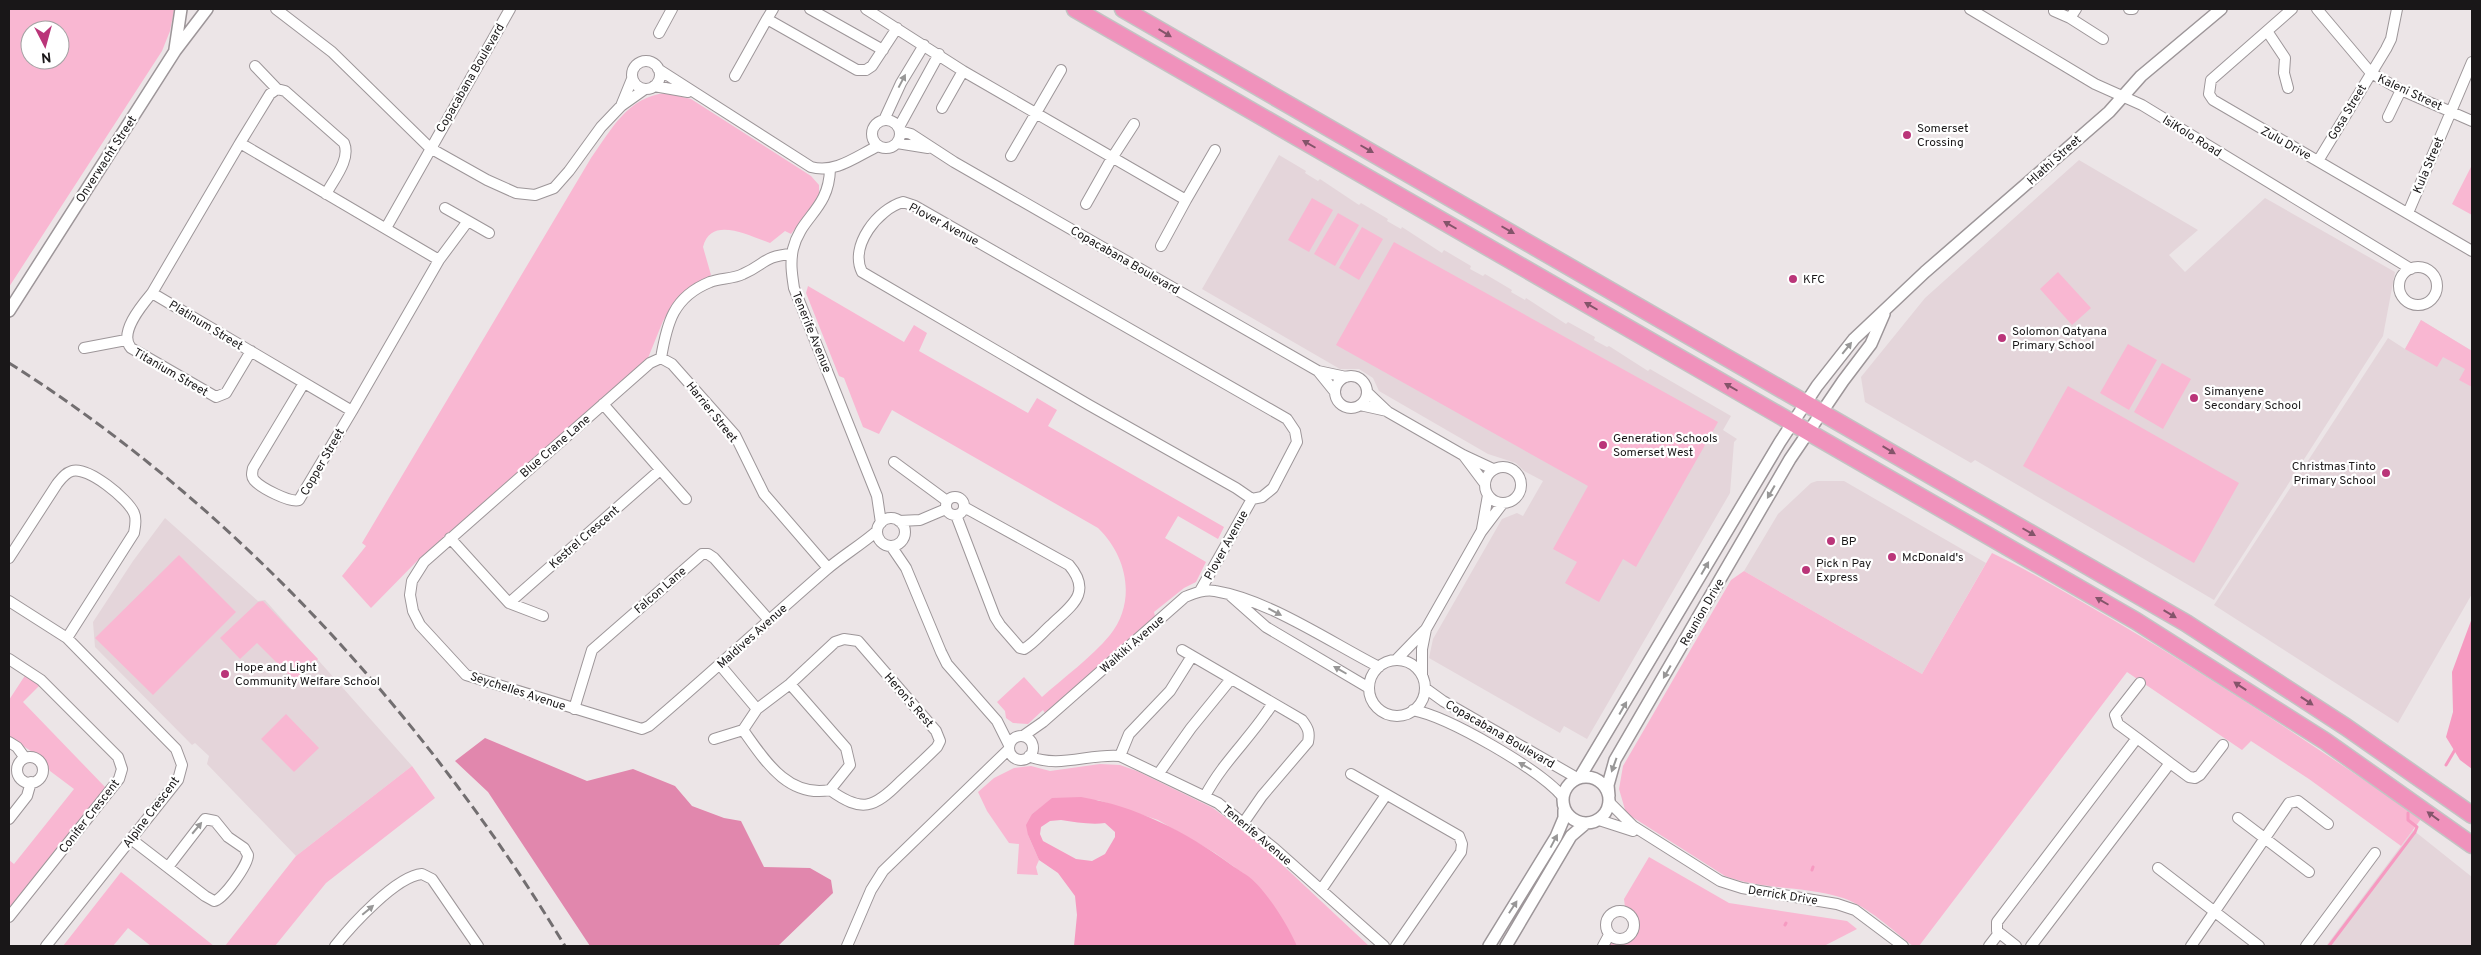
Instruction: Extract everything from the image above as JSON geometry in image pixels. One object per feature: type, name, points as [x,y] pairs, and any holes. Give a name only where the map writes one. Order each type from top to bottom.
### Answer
[{"type":"highway","points":[[1075,9],[2024,555],[2224,675],[2392,786],[2472,845]]},
{"type":"highway","points":[[1123,9],[2186,623],[2332,717],[2472,815]]},
{"type":"street","points":[[175,51],[181,9]]},
{"type":"street","name":"Onverwacht Street","points":[[9,311],[175,51],[207,9]]},
{"type":"street","points":[[275,9],[332,52],[430,148],[486,180],[516,193],[535,195],[554,188],[570,171],[601,127],[622,106],[658,82],[658,69]]},
{"type":"street","name":"Copacabana Boulevard","points":[[430,148],[510,9]]},
{"type":"street","points":[[659,32],[672,9]]},
{"type":"street","points":[[735,76],[773,9]]},
{"type":"street","points":[[810,9],[883,50]]},
{"type":"street","points":[[866,9],[940,54],[963,71],[1186,200]]},
{"type":"street","name":"IsiKolo Road","points":[[1970,9],[2095,84],[2159,115],[2411,269]]},
{"type":"street","points":[[2070,18],[2076,9]]},
{"type":"street","points":[[2129,9],[2134,9]]},
{"type":"street","name":"Hlathi Street","points":[[1806,403],[1854,340],[1925,272],[2109,112],[2148,71],[2221,9]]},
{"type":"street","name":"Zulu Drive","points":[[2292,9],[2211,80],[2208,94],[2213,100],[2472,251]]},
{"type":"street","name":"Kaleni Street","points":[[2317,9],[2371,73],[2401,90],[2472,121]]},
{"type":"street","name":"Gosa Street","points":[[2318,160],[2391,39],[2397,9]]},
{"type":"street","points":[[2054,10],[2103,39]]},
{"type":"street","points":[[767,19],[857,70],[866,70],[872,66],[897,28]]},
{"type":"street","points":[[2267,31],[2285,58],[2284,79],[2288,88]]},
{"type":"street","points":[[884,120],[901,83],[924,44]]},
{"type":"street","points":[[622,106],[632,80],[634,66],[640,62],[647,61],[692,92],[811,167],[830,169],[878,146],[888,148],[897,143],[899,129],[940,54]]},
{"type":"street","name":"Kula Street","points":[[2408,213],[2472,62]]},
{"type":"street","points":[[255,66],[277,89],[285,92],[344,143],[346,157],[326,194]]},
{"type":"street","points":[[1011,156],[1034,113],[1061,70]]},
{"type":"street","points":[[942,108],[963,71]]},
{"type":"street","points":[[632,80],[637,86],[692,92]]},
{"type":"street","points":[[152,293],[270,94],[277,89]]},
{"type":"street","points":[[2388,117],[2401,90]]},
{"type":"street","points":[[856,156],[877,122],[884,120],[893,121],[899,129]]},
{"type":"street","points":[[1086,204],[1134,124]]},
{"type":"street","name":"Copacabana Boulevard","points":[[899,129],[911,134],[932,148],[1318,371],[1346,377]]},
{"type":"street","points":[[871,133],[873,140],[878,146]]},
{"type":"street","points":[[240,143],[439,260]]},
{"type":"street","name":"Copacabana Boulevard","points":[[897,143],[932,148]]},
{"type":"street","points":[[386,228],[430,148]]},
{"type":"street","points":[[1161,246],[1215,150]]},
{"type":"street","name":"Tenerife Avenue","points":[[830,169],[830,182],[823,201],[803,228],[792,254],[794,288],[878,496],[896,520],[904,536]]},
{"type":"street","name":"Plover Avenue","points":[[1200,591],[1252,499],[1262,497],[1273,488],[1298,442],[1292,426],[1286,419],[915,206],[903,202],[884,211],[862,241],[857,262],[862,272],[874,280],[1252,499]]},
{"type":"street","points":[[445,208],[489,233]]},
{"type":"street","points":[[352,411],[439,260],[468,221]]},
{"type":"street","points":[[660,358],[667,325],[671,316],[685,297],[710,282],[742,275],[771,257],[792,254]]},
{"type":"street","name":"Titanium Street","points":[[152,293],[126,333],[126,340],[130,348],[216,397],[226,393],[251,351]]},
{"type":"street","name":"Platinum Street","points":[[152,293],[352,411]]},
{"type":"street","name":"Hlathi Street","points":[[1822,412],[1871,344],[1886,310]]},
{"type":"street","points":[[84,348],[126,340]]},
{"type":"street","name":"Blue Crane Lane","points":[[450,538],[653,360],[660,358]]},
{"type":"street","name":"Harrier Street","points":[[660,358],[672,364],[734,435],[764,494],[828,568]]},
{"type":"street","name":"Copacabana Boulevard","points":[[1318,371],[1335,392]]},
{"type":"street","points":[[1388,412],[1360,405],[1350,408],[1342,405],[1337,400],[1335,392],[1338,383],[1346,377],[1360,379],[1367,392],[1388,412],[1463,456],[1493,469],[1505,467],[1511,469],[1519,477],[1521,483],[1518,495],[1509,502],[1503,503],[1492,499],[1488,495]]},
{"type":"street","name":"Copper Street","points":[[304,382],[253,468],[252,476],[256,482],[289,501],[299,500],[352,411]]},
{"type":"street","points":[[1360,405],[1365,399],[1367,392]]},
{"type":"street","name":"Reunion Drive","points":[[1578,778],[1792,423],[1806,403]]},
{"type":"street","points":[[603,404],[686,500]]},
{"type":"street","name":"Reunion Drive","points":[[1609,800],[1608,785],[1615,760],[1808,432],[1822,412]]},
{"type":"street","points":[[1463,456],[1485,484],[1488,495],[1481,532]]},
{"type":"street","points":[[894,462],[947,505],[951,515],[960,514],[964,507],[963,501],[958,497],[952,497],[947,505],[920,520],[896,520],[879,527],[887,545],[906,568],[944,658],[997,721],[1022,759],[1031,750]]},
{"type":"street","points":[[1485,484],[1489,473],[1493,469]]},
{"type":"street","name":"Kestrel Crescent","points":[[509,603],[660,470]]},
{"type":"street","points":[[9,558],[57,484],[64,475],[72,471],[86,471],[128,502],[135,516],[134,533],[67,638]]},
{"type":"street","name":"Tenerife Avenue","points":[[878,496],[879,527]]},
{"type":"street","points":[[1426,629],[1422,649],[1422,675],[1425,688],[1422,701],[1413,710],[1400,715],[1383,711],[1371,697],[1369,688],[1371,679],[1379,667],[1396,660],[1426,629],[1481,532],[1503,503]]},
{"type":"street","points":[[956,515],[1000,625],[1020,648],[1027,647],[1076,602],[1080,582],[1078,575],[1069,565],[964,507]]},
{"type":"street","name":"Maldives Avenue","points":[[858,548],[887,545],[904,536],[920,520]]},
{"type":"street","name":"Maldives Avenue","points":[[649,726],[828,568],[858,548],[879,527]]},
{"type":"street","points":[[904,536],[906,568]]},
{"type":"street","points":[[450,538],[509,603],[543,616]]},
{"type":"street","name":"Seychelles Avenue","points":[[450,538],[424,562],[412,581],[411,603],[420,625],[466,675],[634,728],[642,729],[649,726]]},
{"type":"street","name":"Falcon Lane","points":[[574,709],[592,650],[702,554],[708,554],[714,558],[769,620]]},
{"type":"street","points":[[1200,591],[1214,591],[1255,601],[1379,667]]},
{"type":"street","name":"Waikiki Avenue","points":[[847,946],[871,890],[883,871],[1014,745],[1043,722],[1185,597],[1200,591]]},
{"type":"street","points":[[1230,596],[1266,627],[1369,688]]},
{"type":"street","name":"Alpine Crescent","points":[[9,601],[67,638],[176,748],[181,759],[181,770],[178,780],[46,946]]},
{"type":"street","name":"Heron's Rest","points":[[850,638],[858,641],[939,736],[937,747],[882,800],[863,805],[849,802],[830,790],[810,790],[785,782],[770,766],[743,730],[757,709],[790,684],[835,642],[850,638]]},
{"type":"street","points":[[1182,650],[1302,720],[1310,734],[1308,742],[1262,796],[1244,822]]},
{"type":"street","points":[[1120,756],[1129,734],[1170,691],[1192,656]]},
{"type":"street","name":"Conifer Crescent","points":[[9,659],[41,680],[118,757],[122,769],[119,779],[9,918]]},
{"type":"street","points":[[1396,660],[1409,662],[1422,675]]},
{"type":"street","points":[[720,665],[757,709]]},
{"type":"street","points":[[1160,773],[1191,728],[1231,679]]},
{"type":"street","points":[[2140,682],[2115,716],[2118,724],[2189,777],[2195,778],[2200,775],[2223,745]]},
{"type":"street","points":[[790,684],[846,748],[850,765],[830,790]]},
{"type":"street","name":"Copacabana Boulevard","points":[[1425,688],[1450,705],[1578,778]]},
{"type":"street","points":[[1205,796],[1217,774],[1240,744],[1259,726],[1273,704]]},
{"type":"street","name":"Copacabana Boulevard","points":[[1413,710],[1439,717],[1539,775],[1563,796]]},
{"type":"street","name":"Waikiki Avenue","points":[[1031,750],[1043,722]]},
{"type":"street","points":[[714,738],[743,730]]},
{"type":"street","points":[[2016,946],[1999,933],[1996,928],[1998,922],[2137,738]]},
{"type":"street","points":[[9,742],[17,747],[25,758]]},
{"type":"street","name":"Tenerife Avenue","points":[[1014,745],[1031,750],[1052,761],[1106,755],[1120,756],[1160,773],[1205,796],[1244,822],[1384,946]]},
{"type":"street","points":[[25,758],[34,758],[42,767],[38,779],[31,782],[13,773],[25,758]]},
{"type":"street","points":[[2031,946],[2170,763]]},
{"type":"street","points":[[1351,774],[1459,836],[1462,844],[1461,852],[1396,946]]},
{"type":"street","points":[[1489,946],[1556,838],[1564,818],[1563,796],[1567,786],[1578,778],[1597,779],[1605,786],[1609,800],[1606,813],[1599,820],[1585,824],[1571,836],[1506,946]]},
{"type":"street","points":[[9,819],[27,796],[31,782]]},
{"type":"street","points":[[1321,890],[1386,794]]},
{"type":"street","name":"Derrick Drive","points":[[1609,800],[1626,821],[1732,886],[1837,904],[1855,910],[1903,946]]},
{"type":"street","points":[[2191,946],[2264,838],[2293,801],[2298,801],[2328,824]]},
{"type":"street","points":[[1564,810],[1575,821],[1585,824]]},
{"type":"street","points":[[2238,818],[2309,872]]},
{"type":"street","points":[[131,839],[208,898],[216,901],[248,860],[244,848],[226,835],[215,821],[210,819],[202,822],[168,867]]},
{"type":"street","name":"Derrick Drive","points":[[1599,820],[1624,827],[1661,844]]},
{"type":"street","points":[[2306,946],[2375,853]]},
{"type":"street","points":[[2158,868],[2259,946]]},
{"type":"street","points":[[335,946],[362,915],[407,878],[422,874],[432,879],[478,946]]},
{"type":"street","points":[[1989,946],[1999,933]]},
{"type":"street","points":[[1603,946],[1609,935]]},
{"type":"shaded area","points":[[9,9],[174,10],[170,31],[162,51],[9,287]]},
{"type":"shaded area","points":[[666,93],[691,99],[811,176],[819,185],[819,197],[791,234],[785,231],[770,243],[732,230],[714,232],[707,237],[703,247],[711,275],[678,297],[663,321],[648,358],[420,558],[371,608],[342,576],[366,546],[362,543],[591,158],[622,116],[631,108],[652,96]]},
{"type":"shaded area","name":"Generation Schools Somerset West","points":[[1279,155],[1306,171],[1305,173],[1318,181],[1320,179],[1359,205],[1361,203],[1388,219],[1387,221],[1401,229],[1402,227],[1442,253],[1444,250],[1471,266],[1470,269],[1483,276],[1485,274],[1512,290],[1511,292],[1525,300],[1526,298],[1566,324],[1568,322],[1595,337],[1594,340],[1607,347],[1609,346],[1648,371],[1650,369],[1731,416],[1723,430],[1737,439],[1734,442],[1730,493],[1587,739],[1564,726],[1560,733],[1429,658],[1433,639],[1502,519],[1517,513],[1523,516],[1543,481],[1524,471],[1516,463],[1488,454],[1379,391],[1373,378],[1359,369],[1340,369],[1202,289]]},
{"type":"shaded area","name":"Simanyene Secondary School","points":[[2079,160],[2198,230],[2169,255],[2185,272],[2265,198],[2395,272],[2383,336],[2214,600],[1975,460],[1971,463],[1865,402],[1861,377],[1925,298]]},
{"type":"shaded area","points":[[2472,165],[2472,215],[2452,204]]},
{"type":"shaded area","points":[[1312,198],[1333,210],[1309,252],[1288,240]]},
{"type":"shaded area","points":[[1338,213],[1359,225],[1335,266],[1314,254]]},
{"type":"shaded area","points":[[1362,227],[1383,239],[1359,280],[1339,268]]},
{"type":"shaded area","points":[[1394,242],[1718,422],[1636,567],[1623,559],[1599,602],[1565,583],[1577,562],[1553,549],[1588,486],[1336,345]]},
{"type":"shaded area","points":[[2058,272],[2091,308],[2072,325],[2040,289]]},
{"type":"shaded area","points":[[808,286],[904,342],[914,325],[927,333],[919,351],[1028,413],[1037,398],[1057,410],[1048,426],[1224,527],[1218,539],[1178,516],[1165,538],[1206,562],[1196,582],[1184,588],[1154,612],[1155,616],[1045,713],[1043,710],[1028,724],[1013,723],[1006,718],[1005,711],[997,702],[1024,677],[1042,697],[1086,659],[1110,635],[1124,608],[1126,594],[1122,565],[1116,552],[1098,528],[892,410],[879,434],[863,427],[844,378],[839,376],[806,293]]},
{"type":"shaded area","name":"Christmas Tinto Primary School","points":[[2421,320],[2472,351],[2472,594],[2398,723],[2214,605],[2388,338],[2405,349]]},
{"type":"shaded area","points":[[2421,320],[2472,351],[2472,387],[2459,380],[2465,369],[2443,357],[2437,367],[2405,349]]},
{"type":"shaded area","points":[[2128,344],[2157,360],[2129,410],[2100,393]]},
{"type":"shaded area","points":[[2162,363],[2191,379],[2163,429],[2134,412]]},
{"type":"shaded area","points":[[2068,386],[2239,483],[2194,563],[2023,466]]},
{"type":"shaded area","points":[[1817,481],[1844,481],[1986,563],[1922,674],[1744,571],[1778,514],[1811,483]]},
{"type":"shaded area","name":"Hope and Light Community Welfare School","points":[[165,518],[258,601],[265,600],[412,766],[296,856],[207,764],[209,756],[195,743],[192,745],[95,647],[93,622],[133,561]]},
{"type":"shaded area","points":[[1992,553],[2054,586],[2193,668],[2308,742],[2421,819],[2401,846],[2309,779],[2251,741],[2242,750],[2127,672],[1919,946],[1913,946],[1871,913],[1843,898],[1814,891],[1754,884],[1725,876],[1626,813],[1619,789],[1623,766],[1731,580],[1744,571],[1922,674]]},
{"type":"shaded area","points":[[179,555],[236,612],[153,695],[95,638]]},
{"type":"shaded area","points":[[263,601],[318,659],[295,681],[257,643],[240,659],[220,638],[258,602]]},
{"type":"shaded area","points":[[2472,618],[2472,769],[2460,760],[2446,737],[2453,712],[2452,672]]},
{"type":"shaded area","points":[[26,674],[41,684],[23,702],[106,788],[9,911],[9,860],[14,864],[74,789],[50,771],[45,760],[9,737],[9,700]]},
{"type":"shaded area","points":[[286,714],[319,748],[294,772],[261,739]]},
{"type":"shaded area","points":[[485,738],[587,781],[633,769],[675,786],[692,806],[724,818],[741,821],[764,867],[810,868],[831,880],[833,893],[778,946],[590,946],[488,792],[455,761]]},
{"type":"shaded area","points":[[1100,764],[1120,765],[1137,771],[1213,808],[1257,841],[1369,946],[1297,946],[1276,910],[1255,882],[1215,853],[1158,820],[1098,800],[1045,804],[1032,814],[1028,835],[1039,860],[1036,867],[1038,875],[1017,874],[1019,844],[1009,843],[987,811],[978,792],[994,778],[1014,768],[1031,766],[1050,771]]},
{"type":"shaded area","points":[[412,766],[435,798],[326,883],[275,946],[225,946],[296,856]]},
{"type":"shaded area","points":[[1081,797],[1101,801],[1160,822],[1196,841],[1255,882],[1279,913],[1297,946],[1074,946],[1077,915],[1075,896],[1058,873],[1039,860],[1028,835],[1026,825],[1032,814],[1052,798]],"holes":[[[1050,821],[1105,823],[1115,832],[1115,837],[1105,854],[1092,861],[1076,859],[1043,841],[1040,834],[1041,827]]]},
{"type":"shaded area","points":[[2413,830],[2472,877],[2472,946],[2326,946]]},
{"type":"shaded area","points":[[1649,857],[1729,903],[1847,921],[1857,929],[1824,946],[1609,946],[1611,942],[1625,942],[1635,932],[1635,919],[1625,907],[1624,899]]},
{"type":"shaded area","points":[[121,872],[214,946],[151,946],[128,928],[113,946],[63,946]]},
{"type":"waterway","points":[[2446,765],[2456,748]]},
{"type":"waterway","points":[[2329,946],[2415,832],[2417,827],[2408,820],[2408,813]]},
{"type":"railway","points":[[9,363],[92,420],[172,482],[248,550],[320,623],[388,699],[452,779],[511,861],[565,946]]},
{"type":"place","name":"Somerset Crossing","points":[[1907,135]]},
{"type":"place","name":"KFC","points":[[1793,279]]},
{"type":"place","name":"Solomon Qatyana Primary School","points":[[2002,338]]},
{"type":"place","name":"Simanyene Secondary School","points":[[2194,398]]},
{"type":"place","name":"Generation Schools Somerset West","points":[[1603,445]]},
{"type":"place","name":"Christmas Tinto Primary School","points":[[2386,473]]},
{"type":"place","name":"BP","points":[[1831,541]]},
{"type":"place","name":"McDonald's","points":[[1892,557]]},
{"type":"place","name":"Pick n Pay Express","points":[[1806,570]]},
{"type":"place","name":"Hope and Light Community Welfare School","points":[[225,674]]}]
